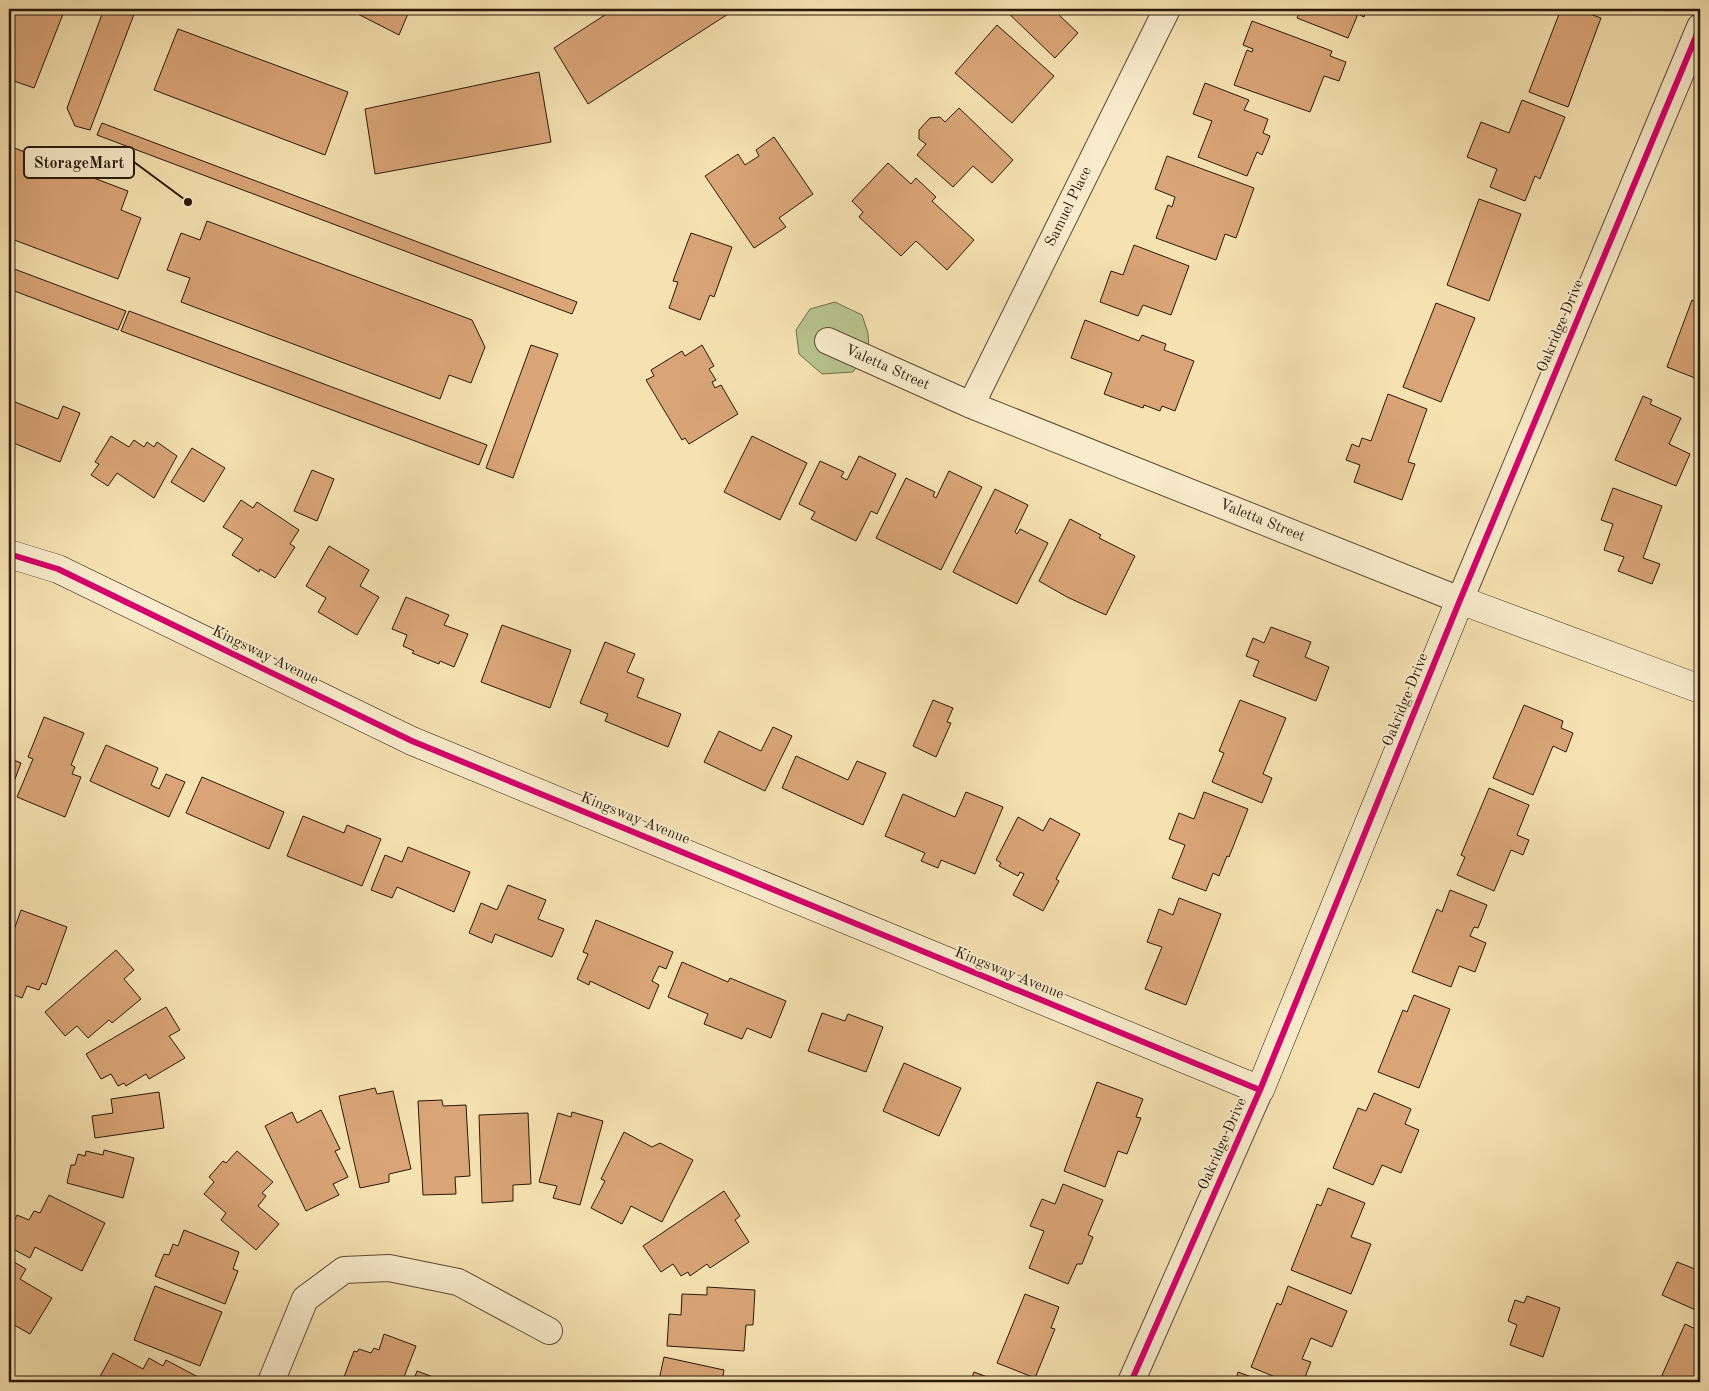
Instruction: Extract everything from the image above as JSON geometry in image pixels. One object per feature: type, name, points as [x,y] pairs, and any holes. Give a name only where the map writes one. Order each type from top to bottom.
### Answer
[{"type":"street","name":"Samuel Place","points":[[971,405],[1167,9]]},
{"type":"street","name":"Oakridge Drive","points":[[1131,1382],[1260,1090],[1460,600],[1700,27]]},
{"type":"street","name":"Valetta Street","points":[[828,341],[971,405],[1460,600],[1700,690]]},
{"type":"street","name":"Kingsway Avenue","points":[[9,554],[58,569],[412,741],[1260,1090]]},
{"type":"street","points":[[271,1382],[305,1299],[344,1270],[389,1268],[458,1282],[548,1331]]},
{"type":"green space","points":[[835,302],[862,315],[868,333],[869,349],[853,372],[822,374],[799,354],[796,330],[810,309]]},
{"type":"building","points":[[9,9],[65,9],[34,88],[11,80],[9,85]]},
{"type":"building","points":[[104,9],[136,9],[90,130],[75,126],[67,108]]},
{"type":"building","points":[[348,9],[410,9],[399,35]]},
{"type":"building","points":[[614,9],[736,9],[588,104],[554,48]]},
{"type":"building","points":[[1004,9],[1062,9],[1058,14],[1078,33],[1055,58]]},
{"type":"building","points":[[1301,9],[1367,9],[1364,17],[1358,14],[1348,38],[1297,18]]},
{"type":"building","points":[[1561,9],[1576,9],[1601,18],[1568,107],[1529,92]]},
{"type":"building","points":[[1252,21],[1332,51],[1330,56],[1346,62],[1339,81],[1324,76],[1310,112],[1234,85],[1247,50],[1252,52],[1253,49],[1243,45]]},
{"type":"building","points":[[997,25],[1054,76],[1012,123],[955,73]]},
{"type":"building","points":[[178,29],[348,92],[325,155],[154,90]]},
{"type":"building","points":[[539,72],[551,142],[375,174],[365,109]]},
{"type":"building","points":[[1205,83],[1249,100],[1244,110],[1268,119],[1263,133],[1270,136],[1262,155],[1257,152],[1247,176],[1198,157],[1212,121],[1193,114]]},
{"type":"building","points":[[1522,100],[1565,117],[1540,179],[1535,176],[1525,201],[1490,187],[1497,169],[1467,157],[1481,122],[1509,133]]},
{"type":"building","points":[[959,108],[1013,160],[992,183],[973,166],[953,187],[917,155],[926,144],[919,139],[919,130],[930,118],[940,117],[945,122]]},
{"type":"building","points":[[102,123],[577,302],[572,314],[97,135]]},
{"type":"building","points":[[774,137],[813,194],[779,218],[786,227],[754,248],[705,176],[738,154],[745,165],[759,156],[756,150]]},
{"type":"building","points":[[9,146],[128,191],[121,210],[141,218],[118,279],[9,238]]},
{"type":"building","points":[[1167,156],[1254,188],[1236,238],[1225,234],[1216,260],[1156,238],[1168,205],[1172,207],[1175,197],[1155,189]]},
{"type":"building","points":[[888,163],[911,184],[916,178],[936,197],[932,201],[974,240],[947,270],[916,241],[901,256],[859,217],[863,212],[852,201]]},
{"type":"building","points":[[1479,199],[1521,214],[1489,301],[1447,285]]},
{"type":"building","points":[[207,221],[472,320],[485,347],[471,383],[449,375],[440,399],[181,302],[190,278],[167,270],[181,233],[200,240]]},
{"type":"building","points":[[691,233],[732,247],[714,297],[710,295],[700,320],[669,308],[678,282],[673,281]]},
{"type":"building","points":[[1134,245],[1189,266],[1171,315],[1143,305],[1138,316],[1100,302],[1111,271],[1123,275]]},
{"type":"building","points":[[9,267],[126,311],[118,330],[9,289]]},
{"type":"building","points":[[1700,299],[1700,380],[1667,367],[1692,300],[1699,303]]},
{"type":"building","points":[[1436,303],[1475,318],[1441,402],[1403,387]]},
{"type":"building","points":[[129,311],[487,445],[479,465],[121,331]]},
{"type":"building","points":[[1085,320],[1139,341],[1142,335],[1166,344],[1164,350],[1194,361],[1175,411],[1162,406],[1160,411],[1144,405],[1143,408],[1104,394],[1112,373],[1071,358]]},
{"type":"building","points":[[531,345],[558,354],[513,478],[486,468]]},
{"type":"building","points":[[702,345],[714,366],[709,369],[716,380],[712,382],[715,388],[721,385],[738,414],[689,444],[685,438],[682,440],[646,380],[654,376],[651,370],[682,351],[685,356]]},
{"type":"building","points":[[1388,394],[1427,409],[1408,462],[1415,464],[1402,500],[1354,482],[1360,465],[1346,460],[1352,444],[1359,447],[1362,438],[1371,441]]},
{"type":"building","points":[[1643,396],[1652,400],[1650,404],[1681,418],[1669,444],[1690,454],[1676,486],[1615,460]]},
{"type":"building","points":[[10,400],[58,419],[63,406],[80,413],[60,462],[11,442],[14,434],[9,431]]},
{"type":"building","points":[[111,436],[129,447],[134,440],[144,447],[147,442],[154,447],[157,442],[177,456],[154,498],[117,473],[108,486],[91,475],[99,464],[95,462]]},
{"type":"building","points":[[752,436],[807,463],[780,520],[724,492]]},
{"type":"building","points":[[192,448],[225,468],[204,502],[171,482]]},
{"type":"building","points":[[859,456],[896,474],[877,514],[871,511],[856,541],[811,519],[815,512],[799,504],[820,461],[844,472],[841,477],[847,480]]},
{"type":"building","points":[[312,470],[334,479],[317,521],[294,511]]},
{"type":"building","points":[[949,471],[982,487],[941,570],[876,538],[906,478],[935,492],[933,496],[936,498]]},
{"type":"building","points":[[1613,488],[1662,506],[1643,558],[1660,564],[1652,584],[1618,571],[1624,557],[1604,550],[1613,524],[1601,520]]},
{"type":"building","points":[[995,489],[1028,505],[1015,532],[1017,534],[1020,529],[1048,543],[1017,604],[953,572]]},
{"type":"building","points":[[241,500],[253,508],[257,502],[299,530],[290,544],[295,547],[275,578],[260,569],[259,572],[232,555],[243,539],[223,527]]},
{"type":"building","points":[[1070,519],[1101,535],[1099,538],[1135,556],[1106,615],[1067,597],[1039,581]]},
{"type":"building","points":[[329,546],[369,570],[360,586],[379,597],[357,635],[318,612],[326,598],[306,586]]},
{"type":"building","points":[[406,597],[449,615],[444,625],[468,634],[454,667],[440,661],[439,664],[412,653],[414,651],[403,646],[407,635],[392,629]]},
{"type":"building","points":[[502,625],[571,650],[550,708],[481,682]]},
{"type":"building","points":[[1271,627],[1311,642],[1305,657],[1329,667],[1316,701],[1253,676],[1259,661],[1246,656],[1253,638],[1264,643]]},
{"type":"building","points":[[605,642],[635,654],[627,672],[644,679],[637,697],[681,714],[668,747],[605,721],[608,714],[580,703]]},
{"type":"building","points":[[933,700],[953,708],[947,722],[951,723],[936,757],[913,746]]},
{"type":"building","points":[[1240,700],[1286,718],[1263,774],[1272,778],[1262,803],[1212,782],[1224,753],[1219,751]]},
{"type":"building","points":[[1524,705],[1563,721],[1561,728],[1573,733],[1566,752],[1553,746],[1533,795],[1493,778]]},
{"type":"building","points":[[44,717],[84,733],[71,765],[75,767],[72,774],[81,777],[65,817],[17,797],[33,759],[28,757]]},
{"type":"building","points":[[773,727],[792,736],[765,791],[704,762],[719,731],[761,751]]},
{"type":"building","points":[[106,745],[158,768],[151,785],[159,789],[166,774],[185,782],[169,817],[90,781]]},
{"type":"building","points":[[796,756],[848,780],[857,761],[886,773],[863,825],[782,788]]},
{"type":"building","points":[[9,758],[21,763],[9,795]]},
{"type":"building","points":[[202,777],[284,812],[269,849],[186,813]]},
{"type":"building","points":[[1489,788],[1529,805],[1517,835],[1529,840],[1523,855],[1511,850],[1494,891],[1457,875],[1465,857],[1461,855]]},
{"type":"building","points":[[966,792],[1003,807],[975,874],[941,860],[938,868],[921,861],[925,853],[885,836],[903,794],[955,817]]},
{"type":"building","points":[[1204,792],[1248,809],[1229,857],[1227,856],[1219,876],[1213,873],[1206,891],[1172,878],[1185,845],[1169,839],[1179,813],[1194,819]]},
{"type":"building","points":[[303,816],[344,833],[347,825],[381,839],[362,886],[287,856]]},
{"type":"building","points":[[1018,817],[1043,831],[1050,818],[1080,834],[1056,879],[1059,881],[1043,911],[1013,895],[1024,874],[1020,872],[1018,876],[999,866],[1001,863],[996,860]]},
{"type":"building","points":[[408,847],[470,872],[454,912],[397,887],[392,898],[371,890],[385,855],[402,862]]},
{"type":"building","points":[[508,885],[546,900],[538,919],[564,929],[552,957],[495,934],[492,943],[469,933],[481,903],[497,910]]},
{"type":"building","points":[[1450,890],[1487,905],[1478,928],[1474,927],[1470,936],[1486,943],[1475,972],[1459,966],[1451,987],[1412,972],[1437,909],[1442,912]]},
{"type":"building","points":[[1179,898],[1221,914],[1186,1005],[1145,989],[1162,947],[1147,942],[1159,909],[1173,915]]},
{"type":"building","points":[[21,910],[67,927],[46,985],[42,983],[39,990],[27,986],[22,998],[9,993],[9,944]]},
{"type":"building","points":[[596,920],[673,952],[666,969],[659,966],[652,981],[659,985],[649,1009],[590,981],[589,985],[577,979],[588,954],[583,952]]},
{"type":"building","points":[[116,950],[134,970],[124,979],[141,999],[112,1023],[109,1020],[88,1038],[77,1026],[65,1036],[45,1012]]},
{"type":"building","points":[[682,962],[728,982],[730,978],[786,1001],[771,1038],[747,1028],[742,1039],[704,1024],[708,1014],[668,997]]},
{"type":"building","points":[[1414,995],[1450,1009],[1419,1088],[1378,1072],[1403,1010],[1407,1012]]},
{"type":"building","points":[[166,1007],[180,1030],[169,1036],[185,1058],[149,1079],[146,1074],[126,1086],[124,1083],[118,1086],[111,1074],[101,1079],[86,1054]]},
{"type":"building","points":[[822,1013],[845,1021],[848,1014],[883,1027],[866,1072],[808,1051]]},
{"type":"building","points":[[904,1063],[961,1088],[939,1136],[883,1111]]},
{"type":"building","points":[[1097,1082],[1143,1099],[1136,1117],[1141,1118],[1127,1154],[1118,1151],[1105,1187],[1064,1171]]},
{"type":"building","points":[[375,1088],[377,1094],[393,1091],[411,1169],[389,1174],[389,1182],[360,1188],[339,1096]]},
{"type":"building","points":[[159,1092],[164,1128],[95,1138],[92,1116],[113,1113],[111,1099]]},
{"type":"building","points":[[1374,1093],[1411,1109],[1405,1124],[1419,1130],[1401,1173],[1382,1165],[1373,1185],[1333,1168],[1358,1108],[1366,1111]]},
{"type":"building","points":[[442,1100],[443,1106],[466,1105],[470,1176],[455,1177],[456,1194],[423,1195],[418,1101]]},
{"type":"building","points":[[321,1110],[340,1149],[335,1151],[348,1177],[333,1184],[339,1195],[306,1211],[265,1126],[292,1112],[297,1123]]},
{"type":"building","points":[[572,1112],[603,1121],[580,1205],[553,1198],[557,1186],[539,1182],[558,1113],[571,1117]]},
{"type":"building","points":[[528,1113],[531,1184],[513,1185],[513,1201],[482,1203],[479,1115]]},
{"type":"building","points":[[624,1132],[652,1147],[660,1143],[693,1160],[662,1222],[631,1206],[622,1224],[591,1208],[605,1181],[601,1179]]},
{"type":"building","points":[[104,1150],[134,1158],[123,1198],[67,1183],[71,1165],[75,1165],[78,1154],[85,1156],[86,1151],[103,1155]]},
{"type":"building","points":[[237,1151],[273,1182],[262,1193],[266,1196],[258,1206],[279,1224],[256,1250],[221,1220],[226,1213],[204,1194],[214,1182],[209,1177],[223,1161],[226,1163]]},
{"type":"building","points":[[1063,1184],[1103,1200],[1088,1235],[1093,1237],[1082,1264],[1077,1264],[1068,1284],[1029,1268],[1044,1231],[1030,1226],[1042,1199],[1055,1204]]},
{"type":"building","points":[[1328,1188],[1365,1203],[1351,1237],[1371,1244],[1351,1294],[1291,1270],[1317,1204],[1321,1206]]},
{"type":"building","points":[[724,1191],[740,1216],[735,1220],[749,1242],[710,1268],[707,1264],[690,1276],[688,1272],[681,1276],[673,1264],[661,1272],[643,1246]]},
{"type":"building","points":[[49,1195],[105,1223],[82,1271],[35,1247],[30,1258],[9,1247],[9,1232],[17,1215],[29,1220],[34,1211],[40,1213]]},
{"type":"building","points":[[184,1230],[239,1252],[233,1269],[238,1271],[225,1304],[155,1276],[164,1254],[169,1255],[173,1244],[178,1246]]},
{"type":"building","points":[[1700,1258],[1700,1312],[1662,1295],[1677,1262],[1695,1269]]},
{"type":"building","points":[[9,1259],[26,1269],[20,1279],[52,1298],[30,1334],[9,1322]]},
{"type":"building","points":[[155,1286],[222,1312],[200,1366],[134,1340]]},
{"type":"building","points":[[1288,1286],[1347,1311],[1332,1347],[1311,1338],[1302,1359],[1311,1362],[1303,1382],[1287,1382],[1251,1367],[1277,1303],[1281,1305]]},
{"type":"building","points":[[707,1287],[755,1290],[753,1325],[746,1325],[744,1351],[667,1346],[669,1314],[681,1315],[682,1294],[707,1295]]},
{"type":"building","points":[[1025,1294],[1059,1307],[1051,1328],[1055,1329],[1035,1378],[997,1363]]},
{"type":"building","points":[[1527,1296],[1560,1308],[1543,1357],[1510,1345],[1517,1325],[1508,1321],[1515,1300],[1524,1303]]},
{"type":"building","points":[[1685,1324],[1700,1331],[1700,1382],[1659,1382]]},
{"type":"building","points":[[384,1334],[416,1346],[402,1382],[342,1382],[354,1351],[357,1352],[359,1349],[371,1353],[374,1348],[379,1350]]},
{"type":"building","points":[[113,1353],[143,1369],[149,1358],[163,1366],[166,1360],[198,1377],[195,1382],[97,1382]]},
{"type":"building","points":[[664,1357],[724,1370],[722,1382],[664,1382],[665,1380],[659,1380]]},
{"type":"building","points":[[417,1371],[444,1381],[444,1382],[413,1382]]},
{"type":"building","points":[[974,1372],[1001,1382],[970,1382]]},
{"type":"building","points":[[1238,1372],[1265,1382],[1235,1382]]},
{"type":"cycle path","points":[[1131,1382],[1260,1090],[1460,600],[1700,27]]},
{"type":"cycle path","points":[[9,554],[58,569],[412,741],[1260,1090]]},
{"type":"place","name":"StorageMart","points":[[188,202]]}]
